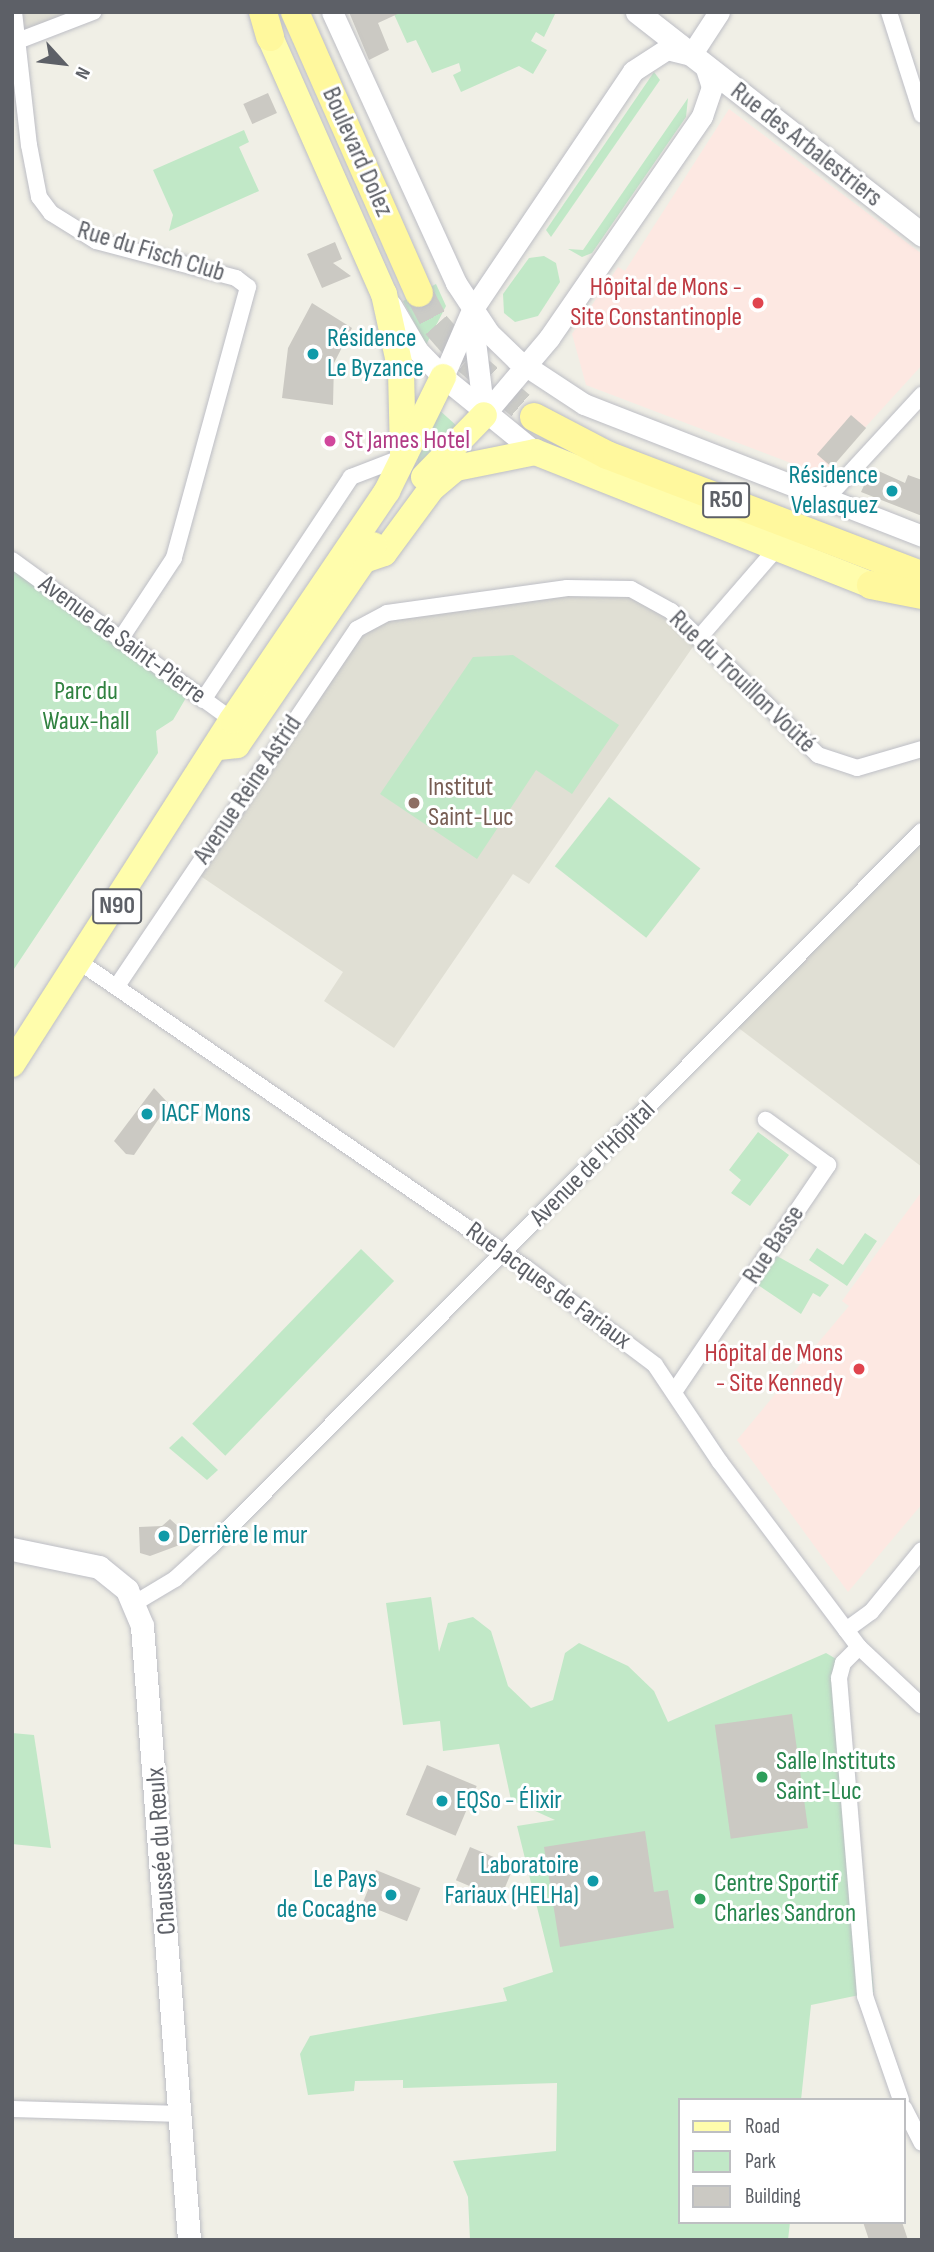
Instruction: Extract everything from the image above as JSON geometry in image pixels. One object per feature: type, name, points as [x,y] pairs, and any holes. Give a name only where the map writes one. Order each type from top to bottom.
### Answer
[{"type":"highway","name":"Boulevard Dolez","points":[[295,12],[419,293]]},
{"type":"highway","name":"R50","points":[[534,417],[607,455],[922,575]]},
{"type":"highway","points":[[871,585],[922,595]]},
{"type":"main road","name":"Rue des Arbalestriers","points":[[637,12],[922,234]]},
{"type":"main road","points":[[264,20],[384,294],[401,370],[403,457]]},
{"type":"main road","name":"Avenue Reine Astrid","points":[[12,1064],[219,747],[232,720],[387,491],[443,377]]},
{"type":"main road","name":"Avenue Reine Astrid","points":[[219,747],[237,745],[409,496],[481,422]]},
{"type":"main road","points":[[364,559],[384,553],[426,495],[456,468],[535,452],[871,585]]},
{"type":"main road","points":[[12,1549],[99,1567],[135,1603]]},
{"type":"main road","name":"Chaussée du Rœulx","points":[[135,1603],[148,1657],[189,2240]]},
{"type":"street","name":"Rue du Fisch Club","points":[[13,12],[35,176],[51,214],[96,241],[236,278],[248,287],[174,558],[120,640]]},
{"type":"street","points":[[15,42],[93,12]]},
{"type":"street","name":"Boulevard Dolez","points":[[332,12],[459,288],[472,310]]},
{"type":"street","points":[[698,60],[719,12]]},
{"type":"street","points":[[889,12],[922,116]]},
{"type":"street","points":[[443,377],[472,310],[637,65],[667,50],[698,60],[712,87],[707,106],[556,328],[532,373],[481,422]]},
{"type":"street","points":[[384,294],[418,351],[481,422],[535,452]]},
{"type":"street","points":[[472,310],[532,373],[584,404],[922,536]]},
{"type":"street","points":[[472,310],[481,422]]},
{"type":"street","points":[[826,499],[922,395]]},
{"type":"street","points":[[203,700],[351,477],[403,457]]},
{"type":"street","points":[[699,638],[776,549]]},
{"type":"street","name":"Avenue de Saint-Pierre","points":[[12,560],[232,720]]},
{"type":"street","points":[[871,585],[922,605]]},
{"type":"street","name":"Rue du Trouillon Voûté","points":[[394,610],[599,586],[631,589],[671,611],[818,755],[836,765],[857,768],[922,749]]},
{"type":"street","name":"Avenue Reine Astrid","points":[[117,986],[357,629],[394,610]]},
{"type":"street","name":"Avenue de l'Hôpital","points":[[135,1603],[175,1579],[211,1546],[922,831]]},
{"type":"street","name":"Rue Jacques de Fariaux","points":[[81,962],[614,1331],[676,1390],[720,1462],[859,1647],[922,1706]]},
{"type":"street","name":"Rue Basse","points":[[676,1390],[828,1165],[766,1121]]},
{"type":"street","points":[[846,1630],[871,1612],[922,1550]]},
{"type":"street","points":[[859,1647],[843,1663],[839,1678],[865,1996],[900,2098]]},
{"type":"street","points":[[12,2109],[182,2114]]},
{"type":"street","points":[[906,2112],[922,2143]]},
{"type":"shaded area","points":[[13,12],[92,12],[15,42]]},
{"type":"shaded area","name":"Hôpital de Mons - Site Constantinople","points":[[729,109],[922,254],[922,365],[830,466],[809,470],[586,385],[572,334],[618,267],[625,271]]},
{"type":"shaded area","name":"Institut Saint-Luc","points":[[631,589],[699,638],[529,884],[513,874],[394,1048],[324,1001],[343,972],[193,871],[375,616]]},
{"type":"shaded area","points":[[922,831],[922,1167],[732,1023]]},
{"type":"shaded area","name":"Hôpital de Mons - Site Kennedy","points":[[922,1191],[922,1504],[848,1592],[737,1440],[849,1306],[842,1301]]},
{"type":"green space","points":[[393,12],[556,12],[544,37],[536,32],[531,41],[547,50],[533,74],[519,66],[461,92],[453,75],[461,71],[459,63],[432,73],[416,40],[407,43]]},
{"type":"green space","points":[[654,72],[660,80],[551,237],[546,230]]},
{"type":"green space","points":[[688,98],[686,117],[592,253],[582,257],[568,249],[583,250]]},
{"type":"green space","points":[[244,130],[249,142],[239,147],[259,191],[169,231],[173,215],[153,170]]},
{"type":"green space","points":[[544,256],[556,263],[560,282],[538,316],[515,322],[504,313],[503,294],[529,258]]},
{"type":"green space","points":[[436,284],[446,306],[426,345],[403,301]]},
{"type":"green space","points":[[437,408],[458,427],[418,464],[417,459]]},
{"type":"green space","name":"Parc du Waux-hall","points":[[12,560],[190,691],[173,720],[156,731],[158,753],[12,972]]},
{"type":"green space","points":[[513,655],[619,725],[572,794],[536,770],[477,859],[380,794],[473,657]]},
{"type":"green space","points":[[609,797],[700,868],[646,938],[555,866]]},
{"type":"green space","points":[[758,1132],[789,1155],[750,1206],[731,1193],[741,1180],[729,1170]]},
{"type":"green space","points":[[865,1233],[877,1241],[847,1286],[809,1260],[817,1248],[843,1265]]},
{"type":"green space","points":[[361,1249],[394,1281],[225,1456],[192,1424]]},
{"type":"green space","points":[[777,1256],[829,1285],[820,1297],[813,1293],[801,1314],[758,1285]]},
{"type":"green space","points":[[182,1436],[218,1470],[207,1480],[169,1448]]},
{"type":"green space","name":"Centre Sportif Charles Sandron","points":[[431,1597],[439,1652],[448,1623],[473,1617],[491,1631],[508,1686],[531,1708],[553,1700],[565,1653],[579,1643],[628,1666],[654,1691],[668,1722],[826,1653],[843,1663],[874,1992],[811,2005],[801,2098],[678,2098],[678,2224],[790,2224],[788,2240],[470,2240],[468,2197],[453,2161],[556,2151],[557,2083],[403,2088],[403,2080],[355,2081],[354,2091],[308,2095],[300,2054],[310,2036],[507,2001],[503,1988],[553,1972],[517,1826],[555,1820],[511,1800],[499,1744],[443,1751],[440,1721],[403,1725],[386,1603]]},
{"type":"green space","points":[[12,1733],[34,1735],[51,1848],[12,1844]]},
{"type":"building","points":[[349,12],[402,12],[378,23],[389,50],[369,60]]},
{"type":"building","points":[[268,93],[277,113],[252,124],[243,104]]},
{"type":"building","points":[[335,242],[342,259],[333,263],[351,276],[322,288],[307,254]]},
{"type":"building","name":"Résidence Le Byzance","points":[[312,303],[352,328],[334,363],[333,405],[282,398],[288,348]]},
{"type":"building","points":[[851,415],[866,428],[832,467],[817,454]]},
{"type":"building","name":"Résidence Velasquez","points":[[872,468],[905,483],[908,475],[922,480],[922,516],[861,492]]},
{"type":"building","name":"IACF Mons","points":[[154,1088],[169,1104],[134,1155],[126,1154],[114,1141]]},
{"type":"building","name":"Derrière le mur","points":[[170,1519],[193,1540],[150,1556],[140,1553],[139,1527],[162,1526]]},
{"type":"building","name":"Salle Instituts Saint-Luc","points":[[792,1714],[808,1828],[731,1839],[715,1725]]},
{"type":"building","name":"EQSo - Élixir","points":[[427,1765],[477,1786],[456,1836],[406,1815]]},
{"type":"building","name":"Laboratoire Fariaux (HELHa)","points":[[645,1831],[654,1892],[668,1890],[674,1928],[560,1947],[544,1847]]},
{"type":"building","points":[[470,1847],[514,1866],[500,1899],[456,1880]]},
{"type":"building","name":"Le Pays de Cocagne","points":[[376,1870],[421,1888],[407,1921],[363,1903]]},
{"type":"building","points":[[864,2224],[903,2224],[908,2240],[869,2240]]},
{"type":"tunnel","points":[[419,293],[436,325],[467,360],[534,417]]},
{"type":"place","name":"Hôpital de Mons - Site Constantinople","points":[[758,303]]},
{"type":"place","name":"Résidence Le Byzance","points":[[313,354]]},
{"type":"place","name":"St James Hotel","points":[[330,441]]},
{"type":"place","name":"Résidence Velasquez","points":[[892,491]]},
{"type":"place","name":"Institut Saint-Luc","points":[[414,803]]},
{"type":"place","name":"IACF Mons","points":[[147,1114]]},
{"type":"place","name":"Hôpital de Mons - Site Kennedy","points":[[859,1369]]},
{"type":"place","name":"Derrière le mur","points":[[164,1536]]},
{"type":"place","name":"Salle Instituts Saint-Luc","points":[[762,1777]]},
{"type":"place","name":"EQSo - Élixir","points":[[442,1801]]},
{"type":"place","name":"Laboratoire Fariaux (HELHa)","points":[[593,1881]]},
{"type":"place","name":"Le Pays de Cocagne","points":[[391,1895]]},
{"type":"place","name":"Centre Sportif Charles Sandron","points":[[700,1899]]}]
